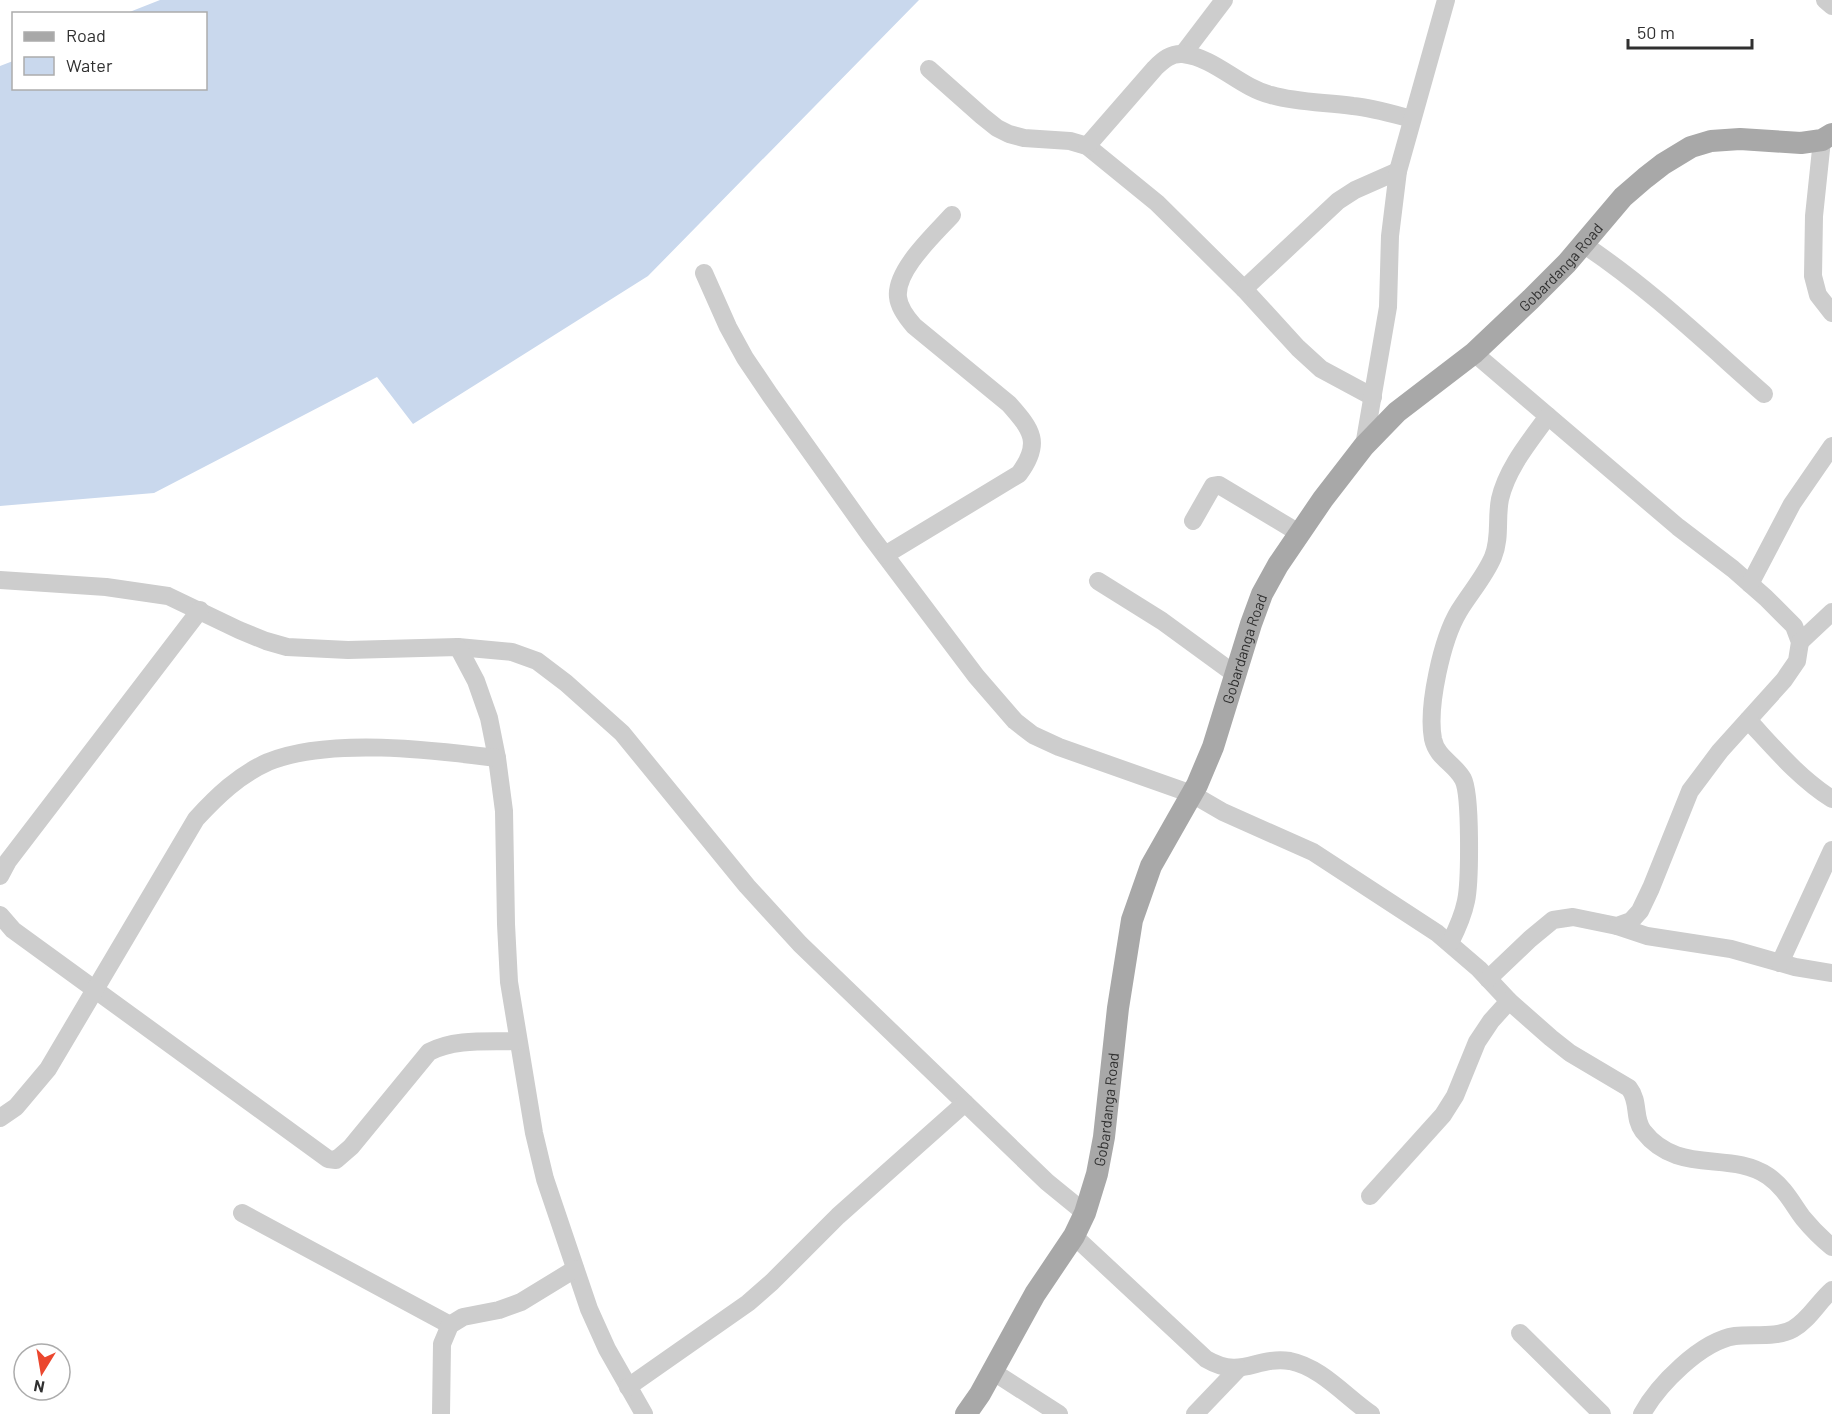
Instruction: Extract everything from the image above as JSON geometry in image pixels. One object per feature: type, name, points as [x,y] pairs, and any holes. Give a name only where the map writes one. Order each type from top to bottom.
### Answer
[{"type":"main road","name":"Gobardanga Road","points":[[966,1414],[980,1394],[1035,1294],[1074,1236],[1085,1214],[1097,1174],[1104,1137],[1118,1008],[1132,920],[1151,866],[1192,794],[1214,747],[1262,594],[1299,533],[1364,446],[1397,412],[1474,353],[1531,300],[1623,197],[1663,164],[1691,147],[1711,141],[1740,139],[1801,143],[1827,137]]},
{"type":"street","points":[[1183,54],[1224,0]]},
{"type":"street","points":[[1364,446],[1388,307],[1390,236],[1398,171],[1446,0]]},
{"type":"street","points":[[1825,0],[1832,6]]},
{"type":"street","points":[[1087,146],[1163,60],[1172,55],[1183,54],[1212,64],[1249,87],[1269,95],[1307,103],[1354,106],[1412,119]]},
{"type":"street","points":[[929,69],[982,116],[1003,131],[1024,138],[1070,141],[1087,146],[1157,203],[1321,369],[1373,397]]},
{"type":"street","points":[[1827,137],[1814,216],[1813,276],[1818,295],[1832,313]]},
{"type":"street","points":[[1244,289],[1338,201],[1355,190],[1398,171]]},
{"type":"street","points":[[885,555],[1019,474],[1033,449],[1031,435],[1009,404],[914,326],[903,314],[898,297],[904,272],[952,215]]},
{"type":"street","points":[[1583,244],[1613,264],[1672,311],[1764,394]]},
{"type":"street","points":[[704,273],[728,327],[745,358],[885,555],[976,676],[1015,721],[1033,735],[1059,747],[1192,794],[1223,812],[1313,852],[1355,878],[1450,943],[1509,1001],[1570,1053],[1629,1088],[1635,1096],[1637,1118],[1641,1129],[1655,1143],[1690,1160],[1757,1169],[1784,1190],[1803,1218],[1832,1247]]},
{"type":"street","points":[[1474,353],[1678,527],[1750,584],[1794,626],[1800,642],[1797,661],[1784,680],[1720,751],[1690,791],[1640,911],[1631,921],[1617,926]]},
{"type":"street","points":[[1450,943],[1462,919],[1467,898],[1468,798],[1463,778],[1439,754],[1433,739],[1432,718],[1436,682],[1446,639],[1457,613],[1492,560],[1499,532],[1498,515],[1501,497],[1506,482],[1516,462],[1548,416]]},
{"type":"street","points":[[1750,584],[1792,504],[1832,446]]},
{"type":"street","points":[[1193,521],[1213,486],[1218,485],[1299,533]]},
{"type":"street","points":[[0,580],[136,591],[168,596],[266,642],[287,647],[348,650],[458,647],[512,652],[537,661],[589,702],[622,733],[747,886],[800,944],[1047,1182],[1085,1214]]},
{"type":"street","points":[[1098,581],[1162,621],[1236,675]]},
{"type":"street","points":[[0,876],[8,861],[200,610]]},
{"type":"street","points":[[1800,642],[1832,612]]},
{"type":"street","points":[[458,647],[479,690],[489,718],[497,758],[504,811],[509,970],[518,1041],[534,1133],[545,1179],[589,1309],[607,1349],[644,1414]]},
{"type":"street","points":[[1748,720],[1796,771],[1812,786],[1832,799]]},
{"type":"street","points":[[0,1118],[16,1107],[48,1069],[196,819],[222,792],[245,775],[268,762],[320,750],[423,749],[497,758]]},
{"type":"street","points":[[1780,963],[1832,850]]},
{"type":"street","points":[[0,915],[13,930],[328,1159],[336,1160],[351,1147],[429,1052],[439,1046],[459,1043],[518,1041]]},
{"type":"street","points":[[1488,979],[1553,920],[1573,917],[1617,926],[1647,936],[1731,949],[1795,967],[1832,973]]},
{"type":"street","points":[[1370,1196],[1443,1115],[1455,1096],[1477,1042],[1491,1021],[1509,1001]]},
{"type":"street","points":[[628,1387],[705,1334],[764,1289],[838,1216],[965,1103]]},
{"type":"street","points":[[242,1213],[450,1325]]},
{"type":"street","points":[[1074,1236],[1206,1359],[1219,1366],[1239,1368],[1275,1360],[1302,1364],[1371,1414]]},
{"type":"street","points":[[441,1414],[442,1344],[450,1325],[462,1317],[499,1310],[521,1302],[575,1269]]},
{"type":"street","points":[[1642,1414],[1666,1384],[1704,1348],[1716,1341],[1731,1337],[1781,1333],[1794,1329],[1832,1290]]},
{"type":"street","points":[[1520,1333],[1602,1414]]},
{"type":"street","points":[[1195,1414],[1239,1368]]},
{"type":"street","points":[[992,1371],[1059,1414]]},
{"type":"water","points":[[160,0],[919,0],[648,276],[413,424],[377,377],[154,493],[0,506],[0,66],[12,61],[12,90],[207,90],[207,12],[130,12]]}]
